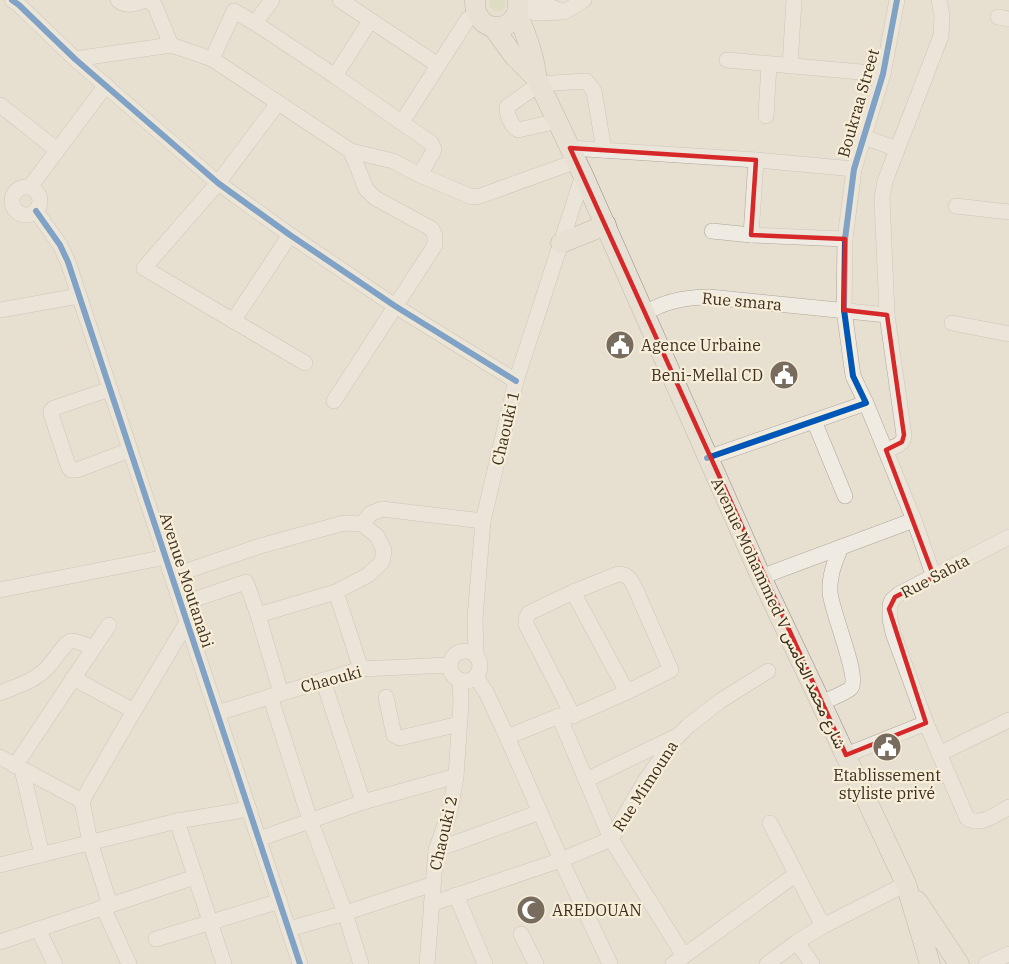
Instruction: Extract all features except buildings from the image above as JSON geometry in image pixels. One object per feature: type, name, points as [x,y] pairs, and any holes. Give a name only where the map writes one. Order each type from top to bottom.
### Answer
[{"type":"main road","name":"Avenue Mohammed V شارع محمد الخامس","points":[[475,4],[480,20],[493,27],[514,56],[538,82],[558,121],[761,577],[906,884]]},
{"type":"main road","name":"Avenue Mohammed V شارع محمد الخامس","points":[[530,5],[527,36],[538,82]]},
{"type":"main road","points":[[493,27],[506,25],[530,5]]},
{"type":"main road","points":[[561,243],[606,225]]},
{"type":"main road","points":[[906,884],[930,964]]},
{"type":"main road","points":[[906,884],[959,964]]},
{"type":"street","points":[[118,0],[127,5],[147,0],[155,6],[171,45]]},
{"type":"street","points":[[255,23],[272,0]]},
{"type":"street","points":[[340,0],[438,65]]},
{"type":"street","points":[[530,5],[538,13],[564,12],[584,0]]},
{"type":"street","points":[[790,66],[794,0]]},
{"type":"street","name":"Boukraa Street","points":[[897,0],[883,74],[854,169],[845,240],[844,310],[853,376],[915,520],[934,577]]},
{"type":"street","points":[[886,450],[904,439],[904,426],[887,315],[881,204],[885,181],[941,36],[942,16],[939,0]]},
{"type":"street","points":[[19,2],[75,59],[218,183],[395,306],[516,381]]},
{"type":"street","points":[[402,122],[468,19],[475,4]]},
{"type":"street","points":[[530,5],[564,12]]},
{"type":"street","points":[[212,58],[233,6],[431,143],[434,149],[420,175]]},
{"type":"street","points":[[335,76],[370,21]]},
{"type":"street","points":[[75,59],[171,45],[212,58],[351,151],[393,161],[472,197],[604,150],[854,169]]},
{"type":"street","points":[[727,60],[883,74]]},
{"type":"street","points":[[766,116],[769,64]]},
{"type":"street","points":[[558,121],[518,130],[513,126],[507,107],[538,82],[586,81],[594,91],[604,150]]},
{"type":"street","points":[[30,187],[106,85]]},
{"type":"street","points":[[278,104],[218,183],[144,268],[305,363]]},
{"type":"street","points":[[0,105],[57,150]]},
{"type":"street","points":[[864,137],[897,149]]},
{"type":"street","points":[[334,401],[435,245],[432,229],[375,198],[366,189],[351,151]]},
{"type":"street","points":[[751,235],[756,160]]},
{"type":"street","name":"Chaouki 1","points":[[469,653],[476,618],[483,521],[516,381],[561,243],[577,161]]},
{"type":"street","points":[[30,187],[39,197],[40,202],[36,211],[27,215],[6,206],[16,190],[30,187]]},
{"type":"street","points":[[956,206],[1009,212]]},
{"type":"street","name":"Avenue Moutanabi","points":[[36,211],[60,245],[68,262],[300,964]]},
{"type":"street","points":[[712,231],[845,240]]},
{"type":"street","points":[[233,321],[290,235]]},
{"type":"street","points":[[0,310],[79,296]]},
{"type":"street","name":"Rue smara","points":[[644,314],[664,303],[691,297],[709,297],[887,315]]},
{"type":"street","points":[[952,323],[1009,334]]},
{"type":"street","points":[[110,389],[54,408],[51,414],[71,470],[77,470],[130,450]]},
{"type":"street","points":[[707,458],[866,403]]},
{"type":"street","points":[[814,421],[844,496]]},
{"type":"street","points":[[362,524],[370,514],[382,509],[483,521]]},
{"type":"street","points":[[761,577],[915,520]]},
{"type":"street","points":[[172,576],[260,546],[344,523],[362,524],[377,536],[384,550],[382,561],[368,575],[336,592],[258,615]]},
{"type":"street","name":"Rue Sabta","points":[[926,723],[905,668],[890,619],[892,600],[899,594],[1009,537]]},
{"type":"street","points":[[821,703],[848,690],[853,684],[850,663],[832,609],[830,591],[834,564],[841,547]]},
{"type":"street","points":[[0,590],[166,557]]},
{"type":"street","name":"Rue Mimouna","points":[[627,692],[671,670],[635,588],[627,576],[618,574],[573,592],[530,613],[526,618],[526,624],[566,716],[586,780],[611,839],[678,960],[795,875]]},
{"type":"street","points":[[181,604],[246,582],[258,615],[275,694],[310,820],[345,913],[361,964]]},
{"type":"street","points":[[336,592],[361,669]]},
{"type":"street","points":[[507,737],[627,692],[573,592]]},
{"type":"street","points":[[129,964],[107,906],[81,801],[187,622]]},
{"type":"street","points":[[42,855],[19,767],[73,678],[109,625]]},
{"type":"street","points":[[0,693],[33,680],[45,671],[69,642],[74,641],[93,648]]},
{"type":"street","points":[[470,678],[480,664],[469,653],[453,656],[449,665],[451,673],[470,678],[476,677],[486,692],[610,964]]},
{"type":"street","name":"Chaouki","points":[[217,712],[361,669],[449,665]]},
{"type":"street","name":"Rue Mimouna","points":[[431,904],[561,860],[611,839],[645,781],[679,735],[720,701],[768,671]]},
{"type":"street","points":[[73,678],[134,711]]},
{"type":"street","name":"Chaouki 2","points":[[427,964],[436,850],[450,810],[456,776],[461,703],[470,678]]},
{"type":"street","points":[[323,680],[363,802]]},
{"type":"street","points":[[386,697],[394,735],[400,738],[459,724]]},
{"type":"street","points":[[939,754],[1009,720]]},
{"type":"street","points":[[846,755],[926,723],[968,819],[974,822],[983,820],[1009,807]]},
{"type":"street","points":[[586,780],[679,735]]},
{"type":"street","points":[[0,758],[81,801]]},
{"type":"street","points":[[259,838],[363,802],[456,776]]},
{"type":"street","points":[[0,865],[177,821],[249,808]]},
{"type":"street","points":[[436,850],[540,812]]},
{"type":"street","points":[[177,821],[224,964]]},
{"type":"street","points":[[770,824],[823,926]]},
{"type":"street","points":[[0,942],[195,877]]},
{"type":"street","points":[[289,929],[433,884]]},
{"type":"street","points":[[767,964],[823,926],[906,884]]},
{"type":"street","points":[[456,895],[485,964]]},
{"type":"street","points":[[156,939],[280,901]]},
{"type":"street","points":[[38,929],[55,964]]},
{"type":"street","points":[[521,934],[536,964]]},
{"type":"street","points":[[797,942],[812,964]]},
{"type":"street","points":[[986,964],[1009,954]]},
{"type":"highlighted area","points":[[570,148],[756,160],[751,235],[845,239],[844,310],[887,315],[904,435],[902,442],[886,450],[934,577],[895,597],[889,609],[926,723],[846,755]]},
{"type":"green space","points":[[490,0],[505,0],[505,7],[501,11],[494,11],[489,6]]},
{"type":"cycle path","points":[[12,0],[75,59],[218,183],[395,306],[516,381]]},
{"type":"cycle path","points":[[707,458],[866,403],[853,376],[844,310],[845,239],[854,169],[883,74],[897,0]]},
{"type":"cycle path","points":[[36,211],[60,245],[68,262],[300,964]]},
{"type":"place","name":"Agence Urbaine","points":[[620,345]]},
{"type":"place","name":"Beni-Mellal CD","points":[[784,375]]},
{"type":"place","name":"Etablissement styliste privé","points":[[887,747]]},
{"type":"place","name":"AREDOUAN","points":[[531,910]]}]
